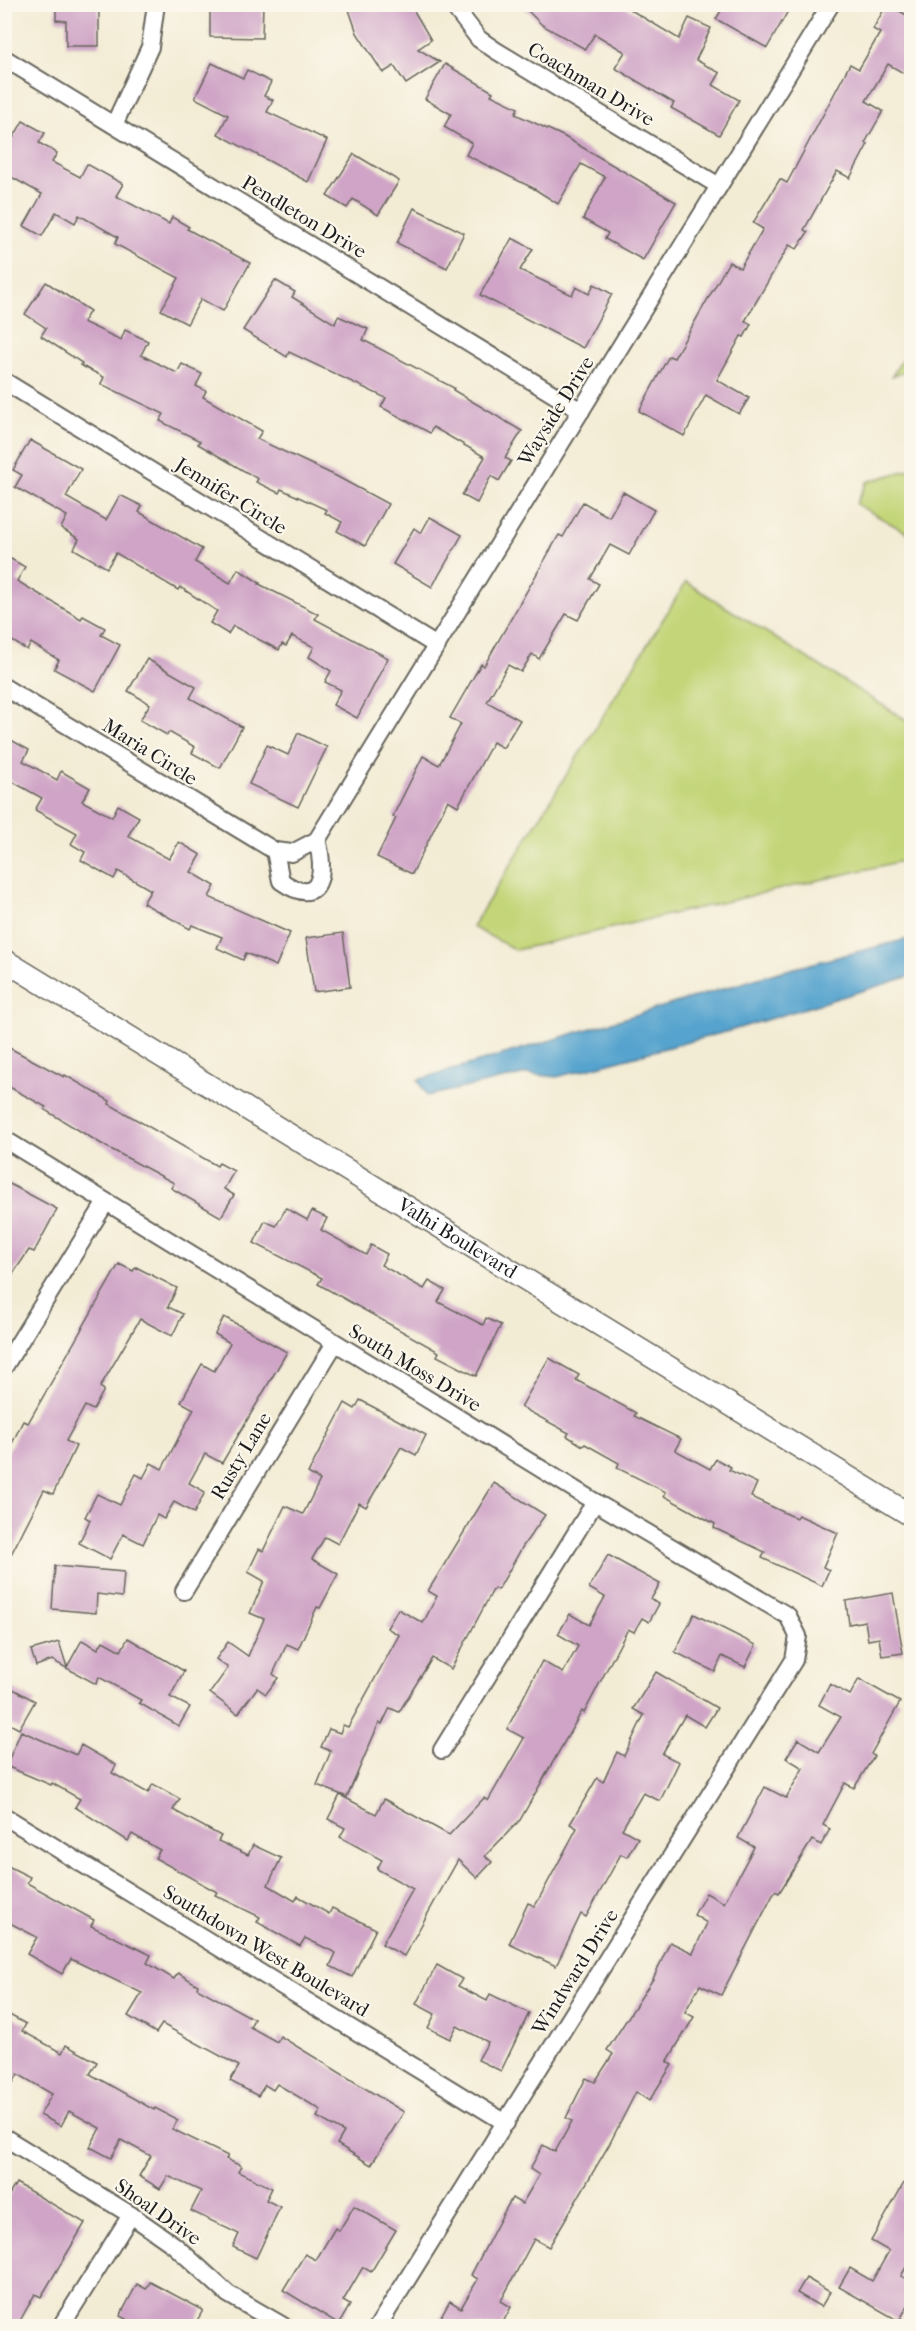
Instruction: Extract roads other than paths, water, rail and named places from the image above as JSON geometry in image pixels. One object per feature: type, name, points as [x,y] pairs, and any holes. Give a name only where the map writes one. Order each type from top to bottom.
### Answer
[{"type":"street","points":[[114,125],[150,48],[156,4]]},
{"type":"street","name":"Coachman Drive","points":[[452,4],[479,39],[495,50],[719,186]]},
{"type":"street","name":"Wayside Drive","points":[[317,840],[831,4]]},
{"type":"street","name":"Pendleton Drive","points":[[4,58],[581,411]]},
{"type":"street","name":"Jennifer Circle","points":[[4,381],[436,646]]},
{"type":"street","name":"Maria Circle","points":[[4,687],[275,851]]},
{"type":"street","points":[[317,840],[323,860],[322,876],[317,885],[307,891],[293,890],[281,881],[275,851],[292,853],[317,840]]},
{"type":"street","name":"Valhi Boulevard","points":[[4,960],[912,1516]]},
{"type":"street","name":"South Moss Drive","points":[[4,1139],[595,1502],[788,1616],[798,1636]]},
{"type":"street","points":[[4,1367],[106,1202]]},
{"type":"street","name":"Rusty Lane","points":[[184,1591],[335,1343]]},
{"type":"street","points":[[442,1750],[595,1502]]},
{"type":"street","name":"Windward Drive","points":[[378,2326],[794,1660],[798,1636]]},
{"type":"street","name":"Southdown West Boulevard","points":[[4,1816],[506,2123]]},
{"type":"street","name":"Shoal Drive","points":[[4,2137],[131,2215],[174,2245],[228,2294],[283,2326]]},
{"type":"street","points":[[61,2326],[131,2215]]},
{"type":"water","points":[[911,938],[911,976],[733,1030],[557,1077],[527,1074],[427,1096],[418,1080],[775,973]]}]
